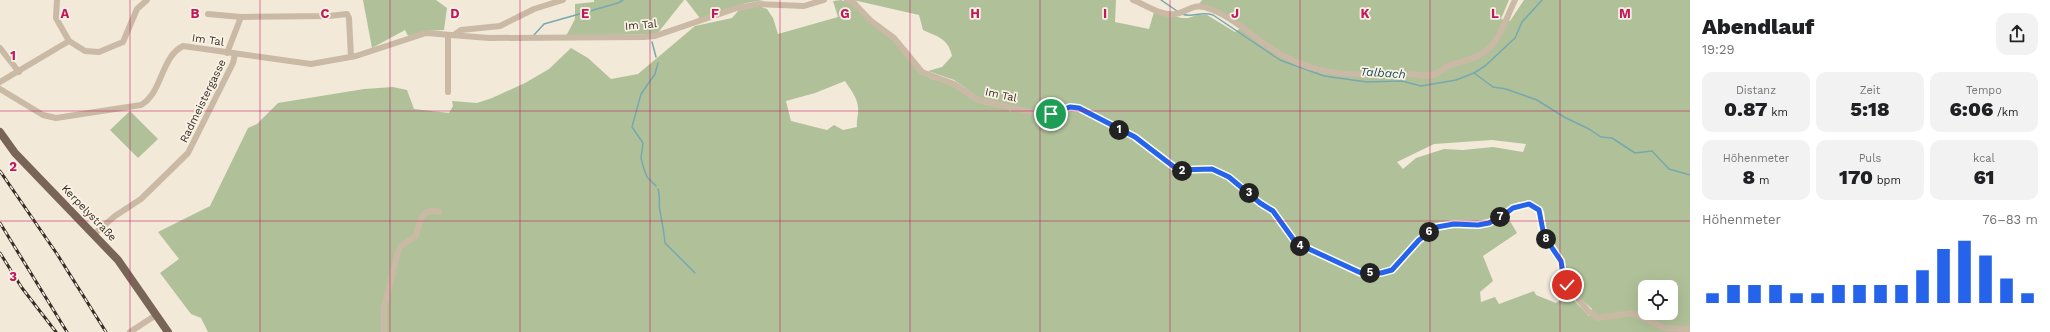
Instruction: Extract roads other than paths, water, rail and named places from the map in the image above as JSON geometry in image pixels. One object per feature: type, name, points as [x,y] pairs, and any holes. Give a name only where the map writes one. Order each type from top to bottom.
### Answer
[{"type":"main road","name":"Kerpelystraße","points":[[0,132],[15,153],[118,260],[168,332]]},
{"type":"street","points":[[57,0],[56,18],[69,41],[85,52],[99,52],[123,42],[137,9],[147,0]]},
{"type":"street","name":"Im Tal","points":[[451,35],[461,30],[500,26],[534,9],[563,0]]},
{"type":"street","name":"Im Tal","points":[[0,89],[49,117],[141,105],[149,100],[154,93],[170,57],[176,50],[183,46],[312,64],[350,57],[426,33],[532,38],[644,37],[663,34],[744,7],[768,3],[804,6],[824,0]]},
{"type":"street","name":"Im Tal","points":[[847,0],[853,2],[871,20],[894,38],[917,67],[928,76],[954,84],[986,103],[1051,114],[1070,107],[1079,108],[1135,137],[1178,170],[1187,171],[1205,168],[1220,172],[1273,211],[1296,243],[1350,269],[1361,273],[1392,270],[1419,240],[1437,227],[1454,224],[1478,225],[1489,223],[1513,208],[1529,204],[1539,210],[1544,236],[1561,261],[1563,275],[1571,291],[1588,311],[1598,318],[1632,313],[1665,328],[1690,329]]},
{"type":"street","points":[[1133,0],[1163,13],[1174,14],[1192,7],[1206,8],[1218,13],[1283,56],[1330,73],[1376,76],[1433,75],[1450,65],[1469,61],[1480,55],[1488,49],[1498,36],[1515,0]]},
{"type":"street","points":[[208,14],[241,17],[329,16],[347,14],[349,18],[350,57]]},
{"type":"street","points":[[227,53],[241,17]]},
{"type":"street","points":[[448,92],[451,35]]},
{"type":"street","points":[[0,82],[69,41]]},
{"type":"street","points":[[0,48],[19,72]]},
{"type":"street","name":"Radmeistergasse","points":[[94,234],[115,216],[141,199],[188,153],[233,63],[235,54]]},
{"type":"street","points":[[384,332],[384,308],[398,252],[401,246],[416,236],[424,213],[431,210],[439,212]]},
{"type":"street","points":[[130,332],[156,315]]},
{"type":"waterway","name":"Talbach","points":[[534,35],[544,24],[618,3],[623,0]]},
{"type":"waterway","name":"Talbach","points":[[1161,0],[1177,11]]},
{"type":"waterway","points":[[1474,73],[1485,66],[1515,38],[1522,22],[1542,0]]},
{"type":"waterway","name":"Talbach","points":[[1182,14],[1213,15],[1280,60],[1324,76],[1367,82],[1402,81],[1421,86],[1456,80],[1474,73],[1493,87],[1506,89],[1537,100],[1564,117],[1589,129],[1601,137],[1612,138],[1635,153],[1652,151],[1669,169],[1690,175]]},
{"type":"waterway","points":[[652,42],[656,57]]},
{"type":"waterway","points":[[656,186],[647,177],[641,158],[643,143],[632,127],[641,94],[655,74],[658,63]]},
{"type":"waterway","points":[[658,189],[659,208],[665,243],[695,273]]},
{"type":"railway","points":[[0,171],[57,254],[106,332]]},
{"type":"railway","points":[[0,223],[67,332]]},
{"type":"railway","points":[[0,253],[22,288],[56,332]]}]
